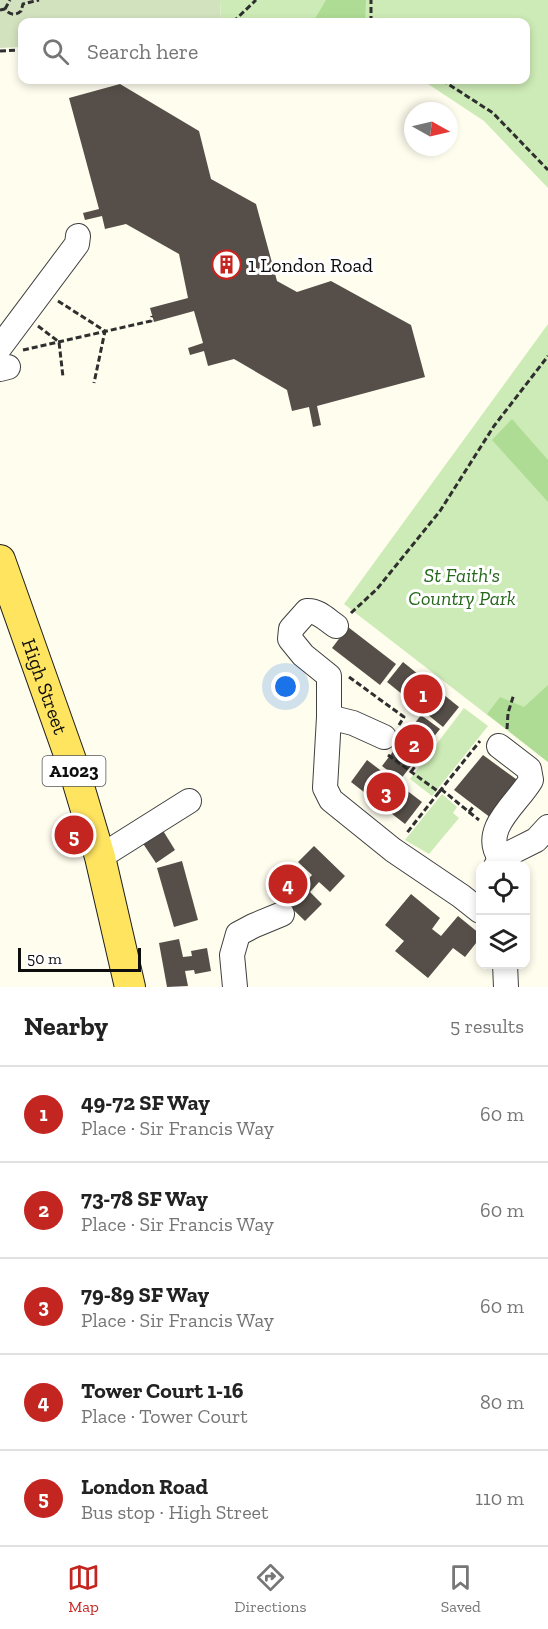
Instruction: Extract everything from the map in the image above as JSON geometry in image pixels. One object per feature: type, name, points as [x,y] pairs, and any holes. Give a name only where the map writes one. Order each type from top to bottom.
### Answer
[{"type":"main road","name":"High Street","points":[[0,560],[5,597],[72,763],[100,857],[130,987]]},
{"type":"street","points":[[5,356],[23,316],[76,244],[78,236]]},
{"type":"street","points":[[336,626],[310,610],[290,630],[290,639],[303,655],[329,676],[325,788],[332,800],[393,850],[476,901]]},
{"type":"street","points":[[329,717],[390,734]]},
{"type":"street","points":[[495,736],[529,769],[531,780],[517,802],[495,828],[494,845],[498,861]]},
{"type":"street","points":[[100,857],[189,801]]},
{"type":"street","points":[[500,861],[536,840],[548,827]]},
{"type":"street","points":[[235,987],[232,955],[238,934],[282,914]]},
{"type":"street","points":[[505,969],[506,987]]},
{"type":"path","points":[[0,10],[5,9],[10,0]]},
{"type":"path","points":[[23,4],[39,0]]},
{"type":"path","points":[[237,18],[256,0]]},
{"type":"path","points":[[371,0],[371,18]]},
{"type":"path","points":[[20,1],[23,4]]},
{"type":"path","points":[[5,9],[8,13],[15,14],[21,11],[23,4]]},
{"type":"path","points":[[0,51],[18,50]]},
{"type":"path","points":[[448,84],[493,113],[548,170]]},
{"type":"path","points":[[41,291],[105,330]]},
{"type":"path","points":[[23,316],[59,342],[63,377]]},
{"type":"path","points":[[5,356],[105,330],[151,321],[152,316]]},
{"type":"path","points":[[94,383],[105,330]]},
{"type":"path","points":[[336,626],[377,589],[440,511],[494,426],[548,356]]},
{"type":"path","points":[[329,676],[348,677],[404,717],[390,734]]},
{"type":"path","points":[[393,850],[440,791],[495,736],[507,734],[508,712],[514,694]]},
{"type":"path","points":[[423,751],[425,752],[411,772],[469,812],[474,806]]},
{"type":"green space","points":[[0,0],[220,0],[221,18],[18,18],[18,47],[0,48]]},
{"type":"green space","points":[[220,0],[548,0],[548,188],[484,121],[428,84],[530,84],[530,18],[221,18]]},
{"type":"green space","points":[[326,0],[366,0],[365,18],[315,18]]},
{"type":"green space","name":"St Faith's Country Park","points":[[548,324],[548,762],[344,604]]},
{"type":"green space","points":[[512,419],[548,460],[548,502],[492,440]]},
{"type":"green space","points":[[548,685],[548,762],[487,714],[500,697],[524,707]]},
{"type":"green space","points":[[464,708],[488,726],[432,796],[410,779]]},
{"type":"green space","points":[[442,794],[457,807],[453,813],[459,818],[429,854],[405,840]]},
{"type":"building","name":"1 London Road","points":[[120,84],[199,131],[211,179],[256,204],[277,281],[297,292],[331,281],[411,325],[425,377],[317,406],[321,425],[313,427],[309,407],[292,411],[287,390],[234,359],[208,366],[204,351],[190,355],[188,348],[203,343],[194,311],[154,322],[150,308],[188,298],[179,254],[126,224],[105,229],[102,216],[85,220],[83,213],[99,209],[69,98]]},
{"type":"building","points":[[348,627],[396,664],[380,685],[332,648]]},
{"type":"building","points":[[403,662],[459,707],[443,727],[387,682]]},
{"type":"building","points":[[421,715],[440,729],[400,780],[382,766]]},
{"type":"building","points":[[483,755],[520,782],[491,818],[454,790]]},
{"type":"building","points":[[367,760],[422,802],[405,824],[351,782]]},
{"type":"building","points":[[162,829],[175,850],[156,863],[142,842]]},
{"type":"building","points":[[314,846],[345,876],[330,892],[319,882],[310,892],[322,904],[305,921],[272,889],[288,873],[302,886],[312,875],[298,862]]},
{"type":"building","points":[[182,861],[198,920],[174,927],[157,868]]},
{"type":"building","points":[[411,894],[440,918],[432,929],[441,936],[458,916],[476,931],[476,943],[465,957],[453,948],[428,978],[395,951],[404,941],[385,925]]},
{"type":"building","points":[[179,939],[183,957],[192,956],[191,951],[207,948],[211,971],[195,974],[194,970],[185,971],[188,986],[167,987],[159,943]]},
{"type":"place","name":"1 London Road","points":[[227,265]]},
{"type":"place","name":"49-72 SF Way","points":[[423,694]]},
{"type":"place","name":"73-78 SF Way","points":[[414,744]]},
{"type":"place","name":"79-89 SF Way","points":[[386,792]]},
{"type":"place","name":"London Road","points":[[74,835]]},
{"type":"place","name":"Tower Court 1-16","points":[[288,884]]}]
